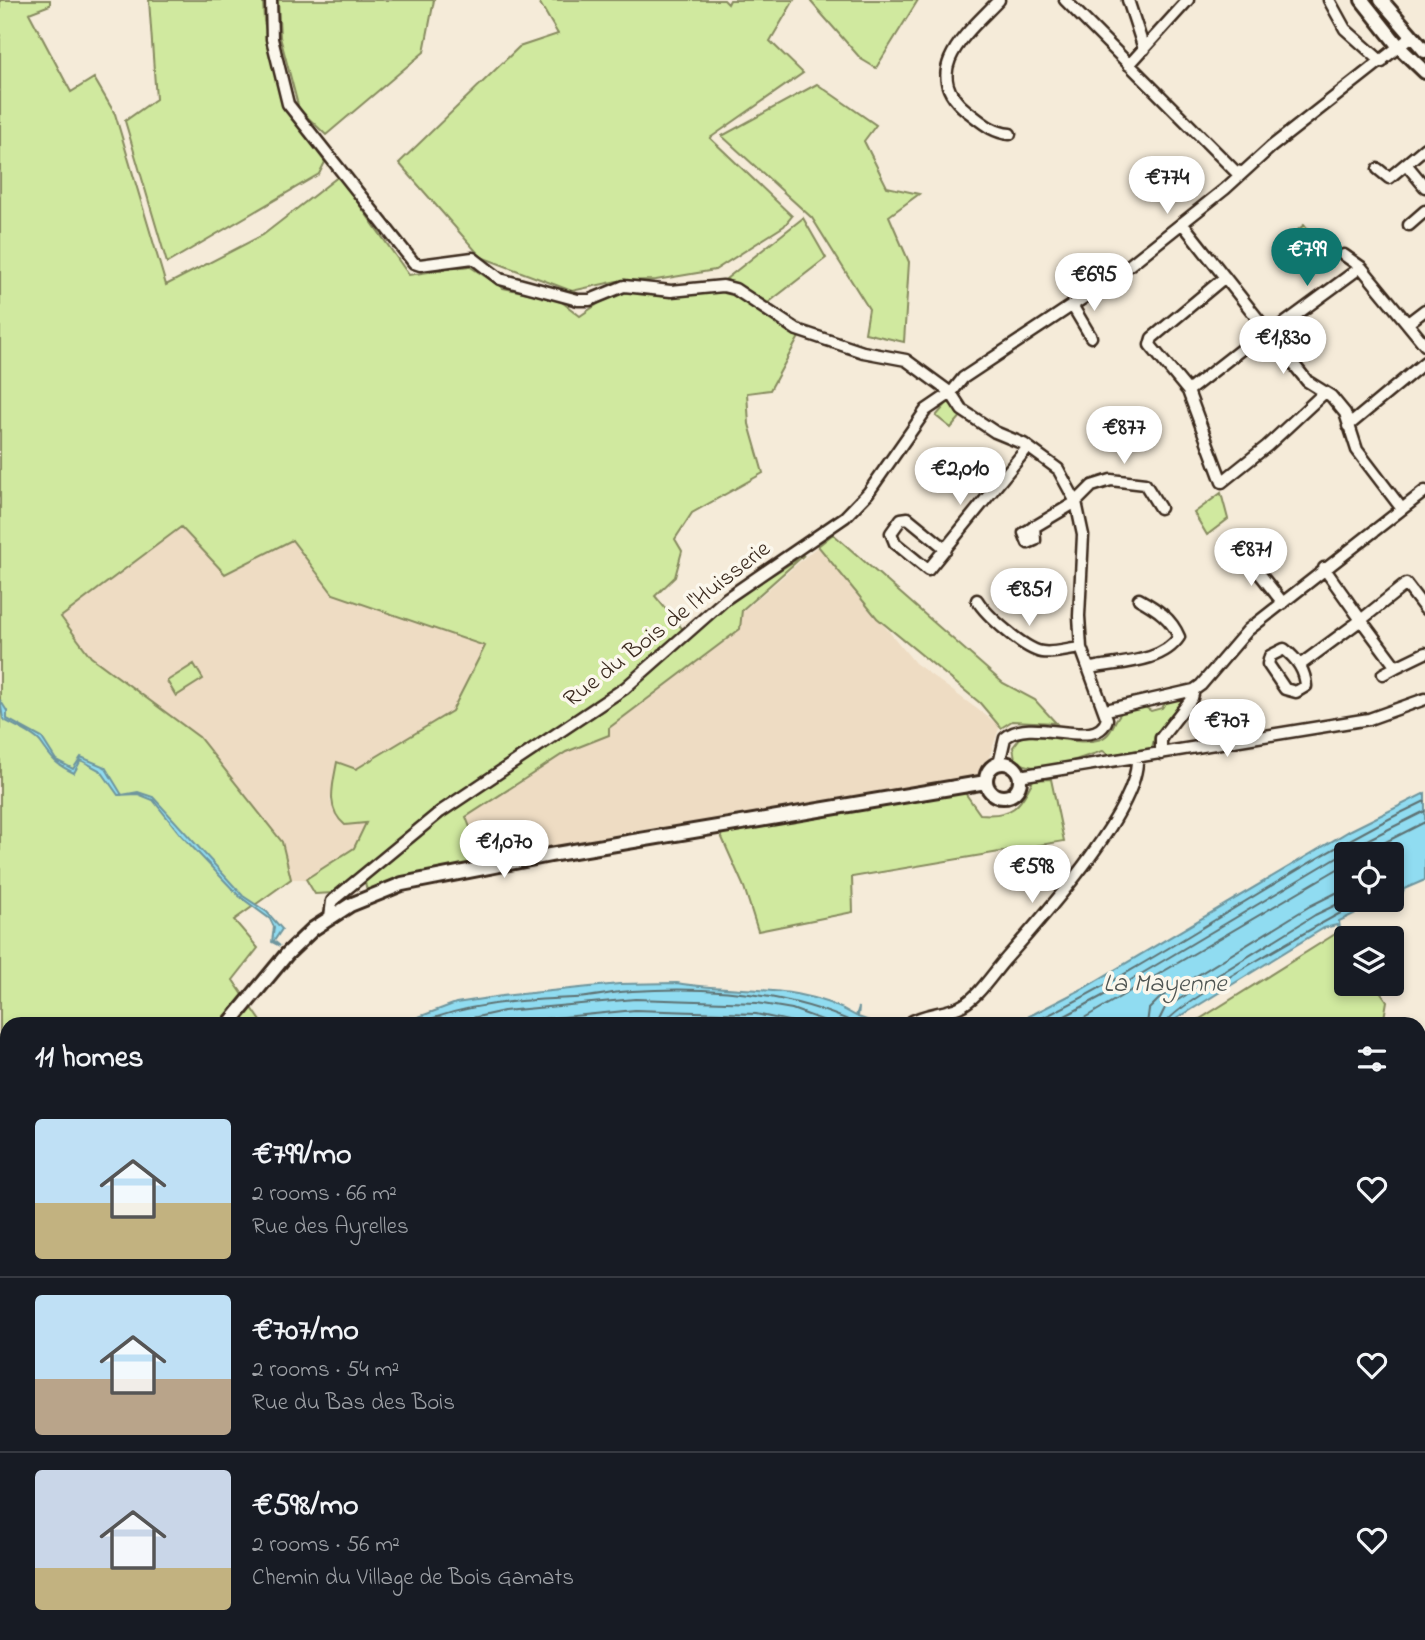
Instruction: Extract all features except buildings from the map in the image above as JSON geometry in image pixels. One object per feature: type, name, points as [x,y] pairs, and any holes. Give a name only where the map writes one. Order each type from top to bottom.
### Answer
[{"type":"main road","points":[[1362,0],[1400,48],[1425,72]]},
{"type":"main road","points":[[1381,0],[1425,51]]},
{"type":"main road","points":[[999,764],[1014,768],[1019,776],[1015,792],[1005,797],[990,792],[986,782],[988,772],[999,764]]},
{"type":"main road","points":[[235,1017],[287,954],[330,917],[378,893],[429,877],[986,782]]},
{"type":"street","points":[[271,0],[272,39],[288,104],[414,263],[421,265],[473,258],[509,283],[578,300],[590,300],[624,286],[671,292],[723,286],[743,294],[775,318],[797,330],[863,352],[906,360],[951,393],[962,410],[982,425],[1028,447],[1058,470],[1076,502],[1083,535],[1079,616],[1081,648],[1106,710],[1105,725],[1090,735],[1036,729],[1017,730],[1005,738],[999,764]]},
{"type":"street","points":[[999,0],[952,51],[946,72],[956,102],[994,132],[1010,134]]},
{"type":"street","points":[[1065,0],[1235,171],[1241,172]]},
{"type":"street","points":[[1128,0],[1144,49]]},
{"type":"street","points":[[1129,65],[1188,0]]},
{"type":"street","points":[[1329,0],[1345,29],[1382,62]]},
{"type":"street","name":"Rue du Bois de l'Huisserie","points":[[330,917],[332,901],[440,812],[625,688],[727,598],[845,517],[867,493],[926,410],[937,399],[951,393],[962,378],[1112,279],[1411,37]]},
{"type":"street","points":[[1378,169],[1389,177],[1425,148]]},
{"type":"street","points":[[1406,164],[1425,187]]},
{"type":"street","points":[[1409,225],[1425,211]]},
{"type":"street","points":[[1182,223],[1307,381],[1345,413],[1357,450],[1402,509]]},
{"type":"street","points":[[1344,255],[1361,267],[1425,345]]},
{"type":"street","points":[[1188,391],[1361,267]]},
{"type":"street","points":[[1225,277],[1152,338],[1150,345],[1188,391],[1222,482],[1267,446],[1324,393]]},
{"type":"street","points":[[1072,306],[1091,337]]},
{"type":"street","points":[[1408,323],[1425,310]]},
{"type":"street","points":[[1348,426],[1425,362]]},
{"type":"street","points":[[946,549],[908,518],[901,519],[891,533],[895,543],[928,570],[946,549],[1028,447]]},
{"type":"street","points":[[1034,526],[1076,502],[1092,486],[1111,480],[1145,484],[1160,508]]},
{"type":"street","points":[[1106,710],[1194,690],[1209,677],[1248,630],[1324,568],[1423,496]]},
{"type":"street","points":[[1244,554],[1283,603]]},
{"type":"street","points":[[1324,568],[1396,667]]},
{"type":"street","points":[[1300,665],[1406,584],[1425,609]]},
{"type":"street","points":[[1091,668],[1161,654],[1172,648],[1179,637],[1174,624],[1158,609],[1139,599]]},
{"type":"street","points":[[977,600],[983,611],[1032,649],[1044,653],[1081,648]]},
{"type":"street","points":[[1284,649],[1300,665],[1306,686],[1296,692],[1285,689],[1268,664],[1270,656],[1284,649]]},
{"type":"street","points":[[1383,674],[1425,653]]},
{"type":"street","points":[[1161,754],[1161,738],[1192,698],[1194,690]]},
{"type":"street","points":[[1019,776],[1369,719],[1425,699]]},
{"type":"street","points":[[922,1017],[935,1011],[959,1007],[1038,922],[1115,818],[1135,777],[1138,758]]},
{"type":"shaded area","points":[[181,527],[225,574],[292,539],[333,594],[486,646],[452,711],[356,769],[337,763],[330,800],[337,818],[345,824],[366,822],[354,848],[306,879],[291,879],[282,842],[199,737],[91,657],[61,618]]},
{"type":"shaded area","points":[[818,546],[915,663],[1000,726],[987,763],[973,779],[625,833],[483,861],[466,817],[566,752],[609,735],[609,728]]},
{"type":"green space","points":[[0,0],[50,0],[50,5],[29,13],[71,92],[94,78],[115,114],[166,285],[263,235],[339,176],[409,275],[469,266],[503,288],[558,299],[580,316],[608,297],[637,290],[667,296],[730,291],[800,335],[770,390],[747,393],[749,424],[763,473],[692,513],[675,539],[682,551],[675,577],[655,596],[690,638],[734,599],[804,555],[742,610],[740,629],[609,728],[609,735],[566,752],[466,817],[483,861],[367,891],[362,869],[334,893],[315,894],[306,879],[354,848],[366,823],[345,825],[335,812],[332,796],[337,762],[356,769],[452,711],[485,646],[333,594],[292,540],[225,574],[181,527],[61,617],[91,657],[199,737],[282,842],[291,879],[234,920],[258,948],[233,980],[258,1017],[0,1017]]},
{"type":"green space","points":[[149,0],[263,0],[264,21],[284,107],[325,162],[319,174],[167,263],[125,121],[156,99]]},
{"type":"green space","points":[[278,0],[434,0],[424,52],[326,135],[299,109],[280,37]]},
{"type":"green space","points":[[538,0],[724,0],[728,4],[730,0],[794,0],[770,41],[803,73],[710,138],[792,216],[784,226],[715,270],[656,280],[617,281],[572,291],[481,257],[399,163],[519,47],[558,34]]},
{"type":"green space","points":[[918,0],[876,68],[861,59],[811,2]]},
{"type":"green space","points":[[817,84],[876,125],[864,141],[887,187],[919,194],[889,216],[909,262],[904,342],[865,333],[869,309],[812,218],[722,136]]},
{"type":"green space","points":[[803,218],[826,258],[764,306],[726,279]]},
{"type":"green space","points":[[1304,225],[1323,249],[1311,258],[1293,234]]},
{"type":"green space","points":[[948,402],[963,414],[951,428],[936,416]]},
{"type":"green space","points":[[1221,493],[1228,519],[1207,535],[1194,513]]},
{"type":"green space","points":[[833,534],[1003,683],[1035,700],[1056,723],[1012,721],[1001,728],[980,703],[877,618],[818,546]]},
{"type":"green space","points":[[194,664],[203,679],[176,696],[167,681]]},
{"type":"green space","points":[[1184,698],[1155,735],[1152,748],[1109,755],[1103,751],[1046,767],[1024,765],[1015,759],[1013,747],[1021,737],[1097,740],[1106,736],[1121,713],[1126,710],[1142,705],[1151,711],[1162,708],[1168,699]]},
{"type":"green space","points":[[1051,779],[1064,841],[852,877],[853,912],[758,931],[744,887],[719,831],[963,790],[980,814],[1000,814],[1019,803],[1033,780]]},
{"type":"green space","points":[[1334,935],[1334,996],[1383,996],[1387,1001],[1384,1017],[1203,1017]]},
{"type":"water","points":[[0,700],[7,711],[7,719],[42,738],[56,760],[73,769],[81,757],[105,767],[122,795],[118,795],[101,771],[81,760],[74,773],[58,764],[38,739],[3,719]]},
{"type":"water","points":[[138,792],[153,797],[243,896],[267,912],[282,929],[274,941],[280,946],[272,942],[274,927],[270,919],[239,896],[181,835],[153,800],[138,794],[123,795]]},
{"type":"water","name":"La Mayenne","points":[[1425,793],[1425,880],[1404,889],[1404,842],[1334,842],[1334,912],[1358,912],[1339,921],[1340,926],[1324,928],[1179,1017],[1028,1017],[1084,988],[1351,830]]},
{"type":"water","points":[[677,983],[790,993],[834,1005],[856,1016],[859,1007],[858,1017],[419,1017],[456,1003],[619,984]]}]
